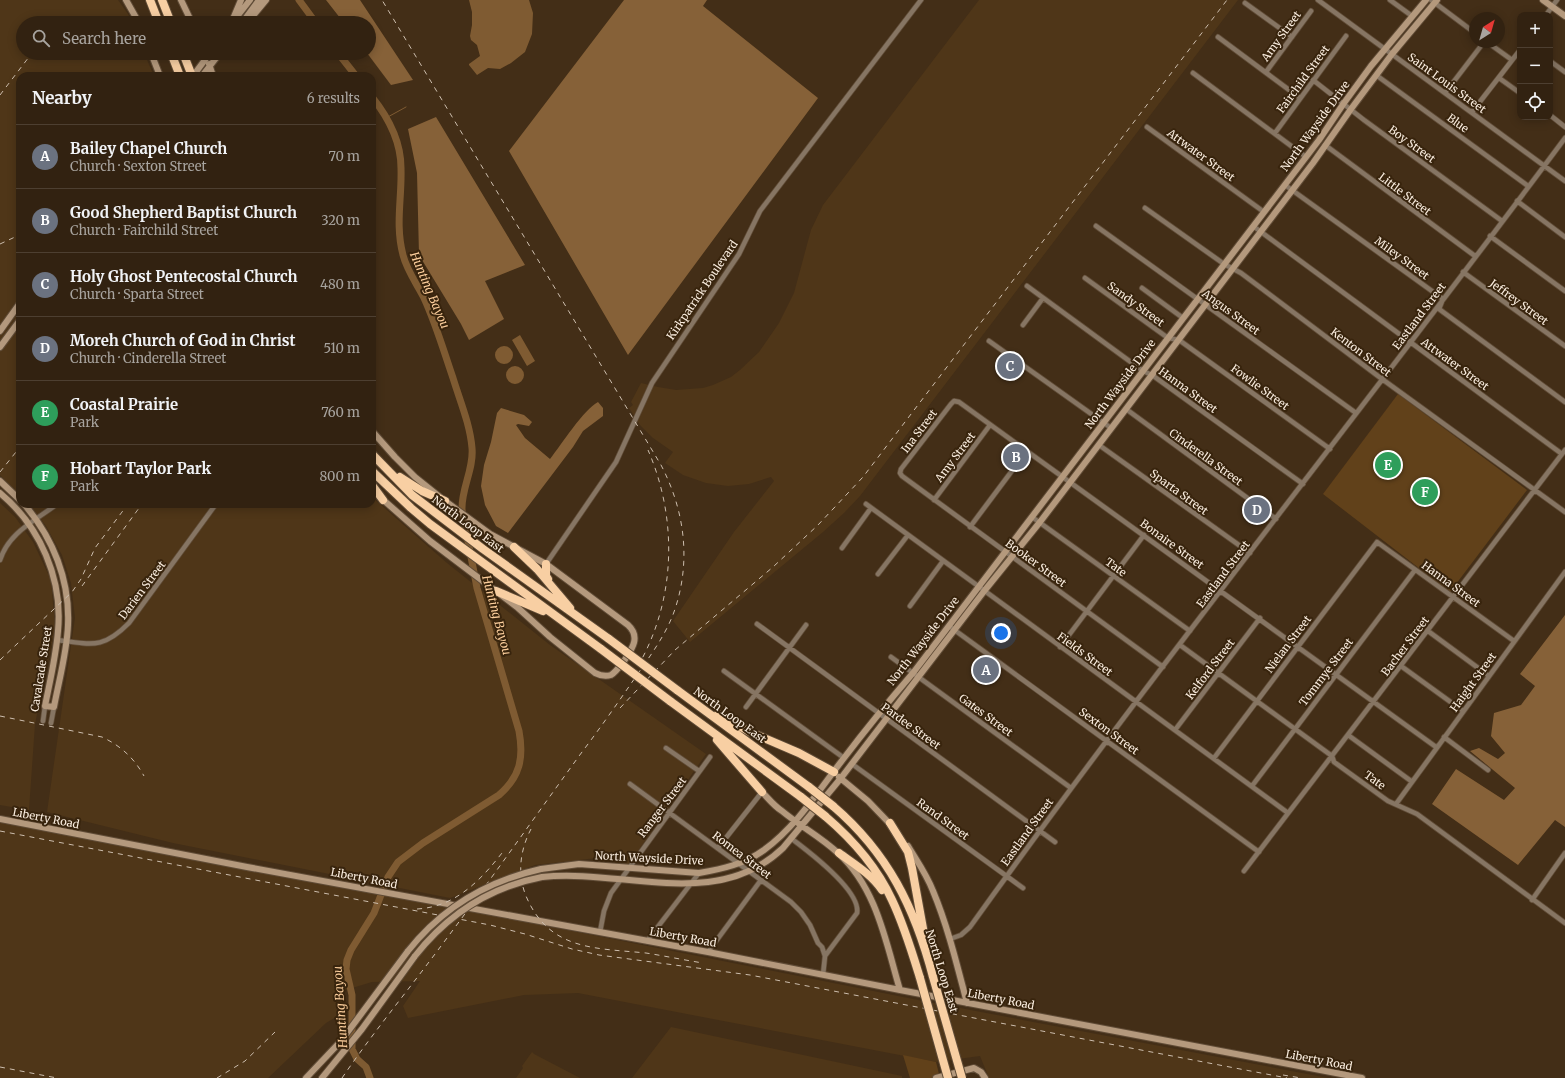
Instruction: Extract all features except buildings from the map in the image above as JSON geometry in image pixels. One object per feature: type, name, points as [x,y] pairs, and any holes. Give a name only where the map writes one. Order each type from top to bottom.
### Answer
[{"type":"highway","points":[[162,0],[168,16]]},
{"type":"highway","points":[[150,2],[156,16]]},
{"type":"highway","points":[[174,60],[178,72]]},
{"type":"highway","points":[[186,60],[191,72]]},
{"type":"highway","name":"North Loop East","points":[[376,458],[412,495],[455,528],[577,618],[609,639],[809,787],[846,817],[863,836],[892,874],[912,913],[926,953],[962,1078]]},
{"type":"highway","points":[[386,468],[422,491],[445,501]]},
{"type":"highway","name":"North Loop East","points":[[376,475],[411,508],[708,730],[801,797],[825,816],[850,840],[872,867],[892,898],[920,978],[948,1078]]},
{"type":"highway","points":[[376,490],[384,500]]},
{"type":"highway","points":[[514,547],[528,559],[577,618]]},
{"type":"highway","points":[[546,564],[546,576],[550,584]]},
{"type":"highway","points":[[496,591],[558,618]]},
{"type":"highway","points":[[703,709],[716,712],[750,732],[799,753],[834,772]]},
{"type":"highway","points":[[708,730],[762,792]]},
{"type":"highway","points":[[890,823],[908,852],[926,953]]},
{"type":"highway","points":[[839,853],[878,884],[900,918]]},
{"type":"main road","points":[[126,0],[135,16]]},
{"type":"main road","points":[[181,0],[189,16]]},
{"type":"main road","points":[[235,16],[241,0]]},
{"type":"main road","points":[[237,16],[250,0]]},
{"type":"main road","points":[[247,16],[258,0]]},
{"type":"main road","points":[[253,16],[266,0]]},
{"type":"main road","name":"North Wayside Drive","points":[[306,1078],[341,1041],[408,951],[425,931],[439,918],[468,896],[508,878],[541,869],[579,864],[699,873],[717,870],[739,864],[764,851],[796,821],[844,758],[913,673],[1285,185],[1385,49],[1426,0]]},
{"type":"main road","points":[[1543,0],[1565,16]]},
{"type":"main road","name":"North Wayside Drive","points":[[322,1078],[362,1029],[415,956],[439,928],[475,902],[506,887],[542,877],[572,875],[668,884],[713,882],[749,871],[774,856],[792,839],[887,719],[985,590],[1040,522],[1313,163],[1376,75],[1435,1]]},
{"type":"main road","points":[[154,60],[159,72]]},
{"type":"main road","points":[[196,72],[203,60]]},
{"type":"main road","points":[[208,60],[212,72]]},
{"type":"main road","points":[[205,72],[215,60]]},
{"type":"main road","points":[[1306,157],[1313,163]]},
{"type":"main road","points":[[0,331],[16,309]]},
{"type":"main road","points":[[0,347],[15,326],[8,320]]},
{"type":"main road","points":[[376,435],[405,467],[474,523],[490,534],[546,564],[628,625],[633,631],[635,638],[633,648],[612,674],[601,676],[587,668],[550,638],[516,607],[430,541],[376,494]]},
{"type":"main road","points":[[0,481],[16,496]]},
{"type":"main road","name":"Cavalcade Street","points":[[0,493],[14,506],[29,524],[36,536],[48,560],[57,594],[59,620],[57,640],[45,706]]},
{"type":"main road","name":"Cavalcade Street","points":[[27,508],[50,542],[63,578],[67,598],[68,626],[54,707]]},
{"type":"main road","points":[[48,560],[56,557]]},
{"type":"main road","points":[[45,706],[54,707]]},
{"type":"main road","points":[[834,772],[868,801],[890,823],[905,842],[923,870],[934,892],[950,939],[967,1003]]},
{"type":"main road","points":[[762,792],[780,810],[839,853],[856,873],[871,898],[881,923],[900,990]]},
{"type":"main road","name":"Liberty Road","points":[[0,819],[392,894],[708,952],[1362,1078]]},
{"type":"main road","points":[[936,1078],[974,1068],[981,1072],[985,1078]]},
{"type":"street","name":"Kirkpatrick Boulevard","points":[[546,564],[616,462],[652,383],[739,254],[760,211],[921,0]]},
{"type":"street","name":"Saint Louis Street","points":[[1318,0],[1565,181]]},
{"type":"street","points":[[1390,0],[1412,16]]},
{"type":"street","points":[[1548,12],[1557,0]]},
{"type":"street","points":[[1435,1],[1469,28]]},
{"type":"street","points":[[1245,3],[1292,37]]},
{"type":"street","name":"Amy Street","points":[[1266,72],[1311,11]]},
{"type":"street","name":"Fairchild Street","points":[[1275,132],[1346,36]]},
{"type":"street","points":[[1218,37],[1300,98]]},
{"type":"street","points":[[1445,93],[1480,48]]},
{"type":"street","points":[[1494,48],[1512,60]]},
{"type":"street","points":[[1472,112],[1517,54]]},
{"type":"street","points":[[1553,63],[1565,72]]},
{"type":"street","points":[[1194,73],[1275,132],[1306,157]]},
{"type":"street","name":"Blue","points":[[1376,75],[1528,186]]},
{"type":"street","points":[[1499,78],[1517,91]]},
{"type":"street","name":"Boy Street","points":[[1313,80],[1502,221]]},
{"type":"street","points":[[1553,118],[1565,126]]},
{"type":"street","name":"Attwater Street","points":[[1147,127],[1264,212]]},
{"type":"street","name":"Eastland Street","points":[[950,939],[961,935],[970,926],[1039,830],[1565,138]]},
{"type":"street","name":"Little Street","points":[[1325,145],[1474,256]]},
{"type":"street","name":"Miley Street","points":[[1285,185],[1443,299]]},
{"type":"street","points":[[1517,202],[1565,237]]},
{"type":"street","name":"Kenton Street","points":[[1145,208],[1224,264],[1241,273],[1382,379],[1565,512]]},
{"type":"street","name":"Angus Street","points":[[1096,226],[1356,413]]},
{"type":"street","name":"Attwater Street","points":[[1253,226],[1410,342],[1563,452]]},
{"type":"street","points":[[1490,236],[1565,291]]},
{"type":"street","name":"Jeffrey Street","points":[[1463,272],[1565,346]]},
{"type":"street","name":"Sandy Street","points":[[1085,278],[1168,338],[1179,340]]},
{"type":"street","name":"Hanna Street","points":[[1027,286],[1143,371],[1152,375],[1303,484]]},
{"type":"street","points":[[1142,288],[1183,318]]},
{"type":"street","points":[[1023,325],[1043,298]]},
{"type":"street","points":[[1443,299],[1438,309],[1565,402]]},
{"type":"street","name":"Fowlie Street","points":[[1179,340],[1330,449]]},
{"type":"street","points":[[989,341],[1111,428]]},
{"type":"street","name":"Bonaire Street","points":[[954,401],[959,402],[1026,452],[1260,618],[1436,747]]},
{"type":"street","name":"Ina Street","points":[[900,473],[901,469],[954,401]]},
{"type":"street","name":"Cinderella Street","points":[[1126,409],[1276,519]]},
{"type":"street","name":"Amy Street","points":[[934,500],[990,425]]},
{"type":"street","name":"Sparta Street","points":[[1098,445],[1250,553]]},
{"type":"street","points":[[970,527],[1026,452]]},
{"type":"street","name":"Bacher Street","points":[[1244,871],[1563,452]]},
{"type":"street","name":"Booker Street","points":[[900,473],[970,527],[1163,667]]},
{"type":"street","name":"Fields Street","points":[[866,504],[1288,813]]},
{"type":"street","points":[[0,560],[3,550],[10,540],[51,508]]},
{"type":"street","name":"Darien Street","points":[[57,640],[97,644],[104,642],[119,632],[129,623],[213,508]]},
{"type":"street","points":[[842,548],[871,508]]},
{"type":"street","name":"Tate","points":[[1032,517],[1190,632]]},
{"type":"street","points":[[878,574],[908,535]]},
{"type":"street","points":[[1060,647],[1144,535]]},
{"type":"street","name":"Hanna Street","points":[[1377,542],[1514,641]]},
{"type":"street","name":"Nielan Street","points":[[1214,758],[1377,542]]},
{"type":"street","points":[[910,606],[943,561]]},
{"type":"street","name":"Tommye Street","points":[[1252,786],[1415,570]]},
{"type":"street","name":"Haight Street","points":[[1396,804],[1411,781],[1565,572]]},
{"type":"street","name":"Kelford Street","points":[[1175,730],[1260,618]]},
{"type":"street","name":"Pardee Street","points":[[757,624],[1055,842]]},
{"type":"street","points":[[746,707],[790,649],[806,625]]},
{"type":"street","name":"Sexton Street","points":[[949,626],[1259,852]]},
{"type":"street","points":[[1428,631],[1489,676]]},
{"type":"street","name":"Tate","points":[[1180,645],[1332,756],[1334,762],[1388,801],[1417,814],[1565,923]]},
{"type":"street","name":"Gates Street","points":[[891,657],[1071,788]]},
{"type":"street","points":[[1401,666],[1463,711]]},
{"type":"street","points":[[724,671],[844,758]]},
{"type":"street","name":"Cavalcade Street","points":[[43,720],[45,706]]},
{"type":"street","name":"Cavalcade Street","points":[[51,723],[54,707]]},
{"type":"street","name":"Tate","points":[[1348,735],[1411,781]]},
{"type":"street","points":[[1444,737],[1488,770]]},
{"type":"street","points":[[666,748],[699,771]]},
{"type":"street","name":"Ranger Street","points":[[600,932],[604,911],[611,893],[710,757]]},
{"type":"street","name":"Rand Street","points":[[852,764],[1023,888]]},
{"type":"street","name":"Romea Street","points":[[630,784],[791,902],[801,912],[810,925],[818,943],[822,947],[825,956]]},
{"type":"street","points":[[718,848],[762,792]]},
{"type":"street","points":[[792,839],[831,870],[847,889],[857,905],[857,913],[825,956],[823,975]]},
{"type":"street","points":[[1532,900],[1565,853]]},
{"type":"street","points":[[647,941],[699,873]]},
{"type":"street","points":[[708,952],[761,880]]},
{"type":"shaded area","points":[[0,0],[118,0],[129,16],[16,16],[16,60],[147,60],[152,72],[16,72],[16,491],[0,475]]},
{"type":"shaded area","points":[[326,0],[360,0],[371,16],[339,16]]},
{"type":"shaded area","points":[[469,0],[529,0],[533,13],[532,34],[525,52],[511,63],[500,69],[488,68],[477,75],[469,65],[480,56],[477,45],[471,40],[470,36],[472,12]]},
{"type":"shaded area","points":[[624,0],[707,0],[703,6],[818,98],[628,355],[509,151]]},
{"type":"shaded area","points":[[979,0],[1238,0],[860,496],[823,532],[690,642],[673,621],[734,532],[774,481],[771,477],[749,484],[728,486],[706,483],[683,475],[665,463],[673,452],[653,438],[640,425],[629,408],[633,405],[631,402],[641,383],[676,390],[703,388],[731,377],[759,352],[779,323],[794,293],[811,230],[823,205]]},
{"type":"shaded area","points":[[376,24],[413,80],[391,85],[372,60],[376,60]]},
{"type":"shaded area","points":[[436,117],[525,265],[485,281],[504,319],[469,340],[461,324],[419,255],[417,173],[408,129]]},
{"type":"shaded area","points":[[520,335],[535,361],[527,366],[512,340]]},
{"type":"shaded area","points":[[504,346],[510,349],[513,355],[510,361],[504,364],[498,361],[495,355],[498,349]]},
{"type":"shaded area","points":[[515,366],[521,369],[524,375],[521,381],[515,384],[509,381],[506,375],[509,369]]},
{"type":"shaded area","points":[[1398,394],[1527,490],[1450,592],[1323,494]]},
{"type":"shaded area","points":[[598,402],[603,408],[603,416],[583,431],[573,447],[508,533],[496,526],[485,505],[481,486],[484,465],[491,442],[497,413],[501,408],[524,415],[532,422],[529,426],[516,425],[525,438],[550,459],[580,419],[592,406]]},
{"type":"shaded area","points":[[376,501],[447,563],[550,645],[706,754],[628,865],[597,858],[535,865],[450,898],[173,843],[47,812],[75,618],[71,583],[62,555],[46,526],[32,508],[376,508]]},
{"type":"shaded area","points":[[0,503],[15,517],[33,542],[51,580],[55,627],[35,724],[29,810],[0,805]]},
{"type":"shaded area","points":[[1565,615],[1565,827],[1555,820],[1518,865],[1432,804],[1456,769],[1504,800],[1515,788],[1470,751],[1479,748],[1498,759],[1505,753],[1491,736],[1494,713],[1521,705],[1535,686],[1520,674]]},
{"type":"shaded area","points":[[0,821],[437,904],[918,1000],[1328,1078],[989,1078],[980,1056],[936,1062],[578,993],[524,995],[408,1018],[403,1006],[420,981],[372,982],[342,991],[345,1003],[341,1014],[326,1023],[268,1078],[0,1078]]},
{"type":"shaded area","points":[[671,1027],[902,1076],[902,1078],[632,1078]]},
{"type":"shaded area","points":[[532,1052],[534,1054],[580,1078],[516,1078]]},
{"type":"shaded area","points":[[903,1055],[936,1062],[940,1078],[910,1078]]},
{"type":"waterway","name":"Hunting Bayou","points":[[299,0],[311,16]]},
{"type":"waterway","name":"Hunting Bayou","points":[[343,60],[353,72]]},
{"type":"waterway","name":"Hunting Bayou","points":[[370,1078],[366,1067],[357,1059],[352,1049],[352,995],[346,969],[347,960],[351,950],[374,913],[388,877],[398,862],[423,843],[499,795],[512,781],[516,774],[519,766],[521,750],[519,731],[477,588],[462,510],[463,494],[472,456],[471,439],[467,421],[440,338],[424,298],[412,277],[403,255],[399,233],[401,179],[399,149],[388,121],[376,103]]},
{"type":"waterway","points":[[386,118],[406,107]]},
{"type":"railway","points":[[342,1078],[365,1045],[474,901],[603,724],[654,650],[673,616],[681,588],[684,552],[680,516],[669,482],[661,465],[382,0]]},
{"type":"railway","points":[[620,708],[675,650],[773,567],[818,525],[863,477],[1227,0]]},
{"type":"railway","points":[[18,72],[27,60]]},
{"type":"railway","points":[[0,95],[16,74]]},
{"type":"railway","points":[[0,244],[16,236]]},
{"type":"railway","points":[[638,666],[651,641],[660,614],[666,587],[668,559],[668,531],[664,504],[658,476],[648,450]]},
{"type":"railway","points":[[0,472],[16,452]]},
{"type":"railway","points":[[0,660],[72,592],[81,579],[95,548],[125,508]]},
{"type":"railway","points":[[82,586],[139,508]]},
{"type":"railway","points":[[0,716],[102,737],[115,744],[126,753],[144,776]]},
{"type":"railway","points":[[531,829],[522,854],[521,879],[526,896],[536,914],[547,927],[561,937],[592,947],[646,953],[703,963]]},
{"type":"railway","points":[[0,831],[490,925],[572,949],[599,955],[750,975],[1287,1078]]},
{"type":"railway","points":[[417,909],[443,903],[466,891],[485,873],[502,853]]},
{"type":"railway","points":[[217,1078],[245,1061],[275,1032]]},
{"type":"railway","points":[[0,1067],[57,1078]]},
{"type":"railway","points":[[1283,1075],[1301,1078]]},
{"type":"place","name":"Holy Ghost Pentecostal Church","points":[[1010,366]]},
{"type":"place","name":"Good Shepherd Baptist Church","points":[[1016,457]]},
{"type":"place","name":"Coastal Prairie","points":[[1388,465]]},
{"type":"place","name":"Hobart Taylor Park","points":[[1425,492]]},
{"type":"place","name":"Moreh Church of God in Christ","points":[[1257,510]]},
{"type":"place","name":"Bailey Chapel Church","points":[[986,670]]}]
